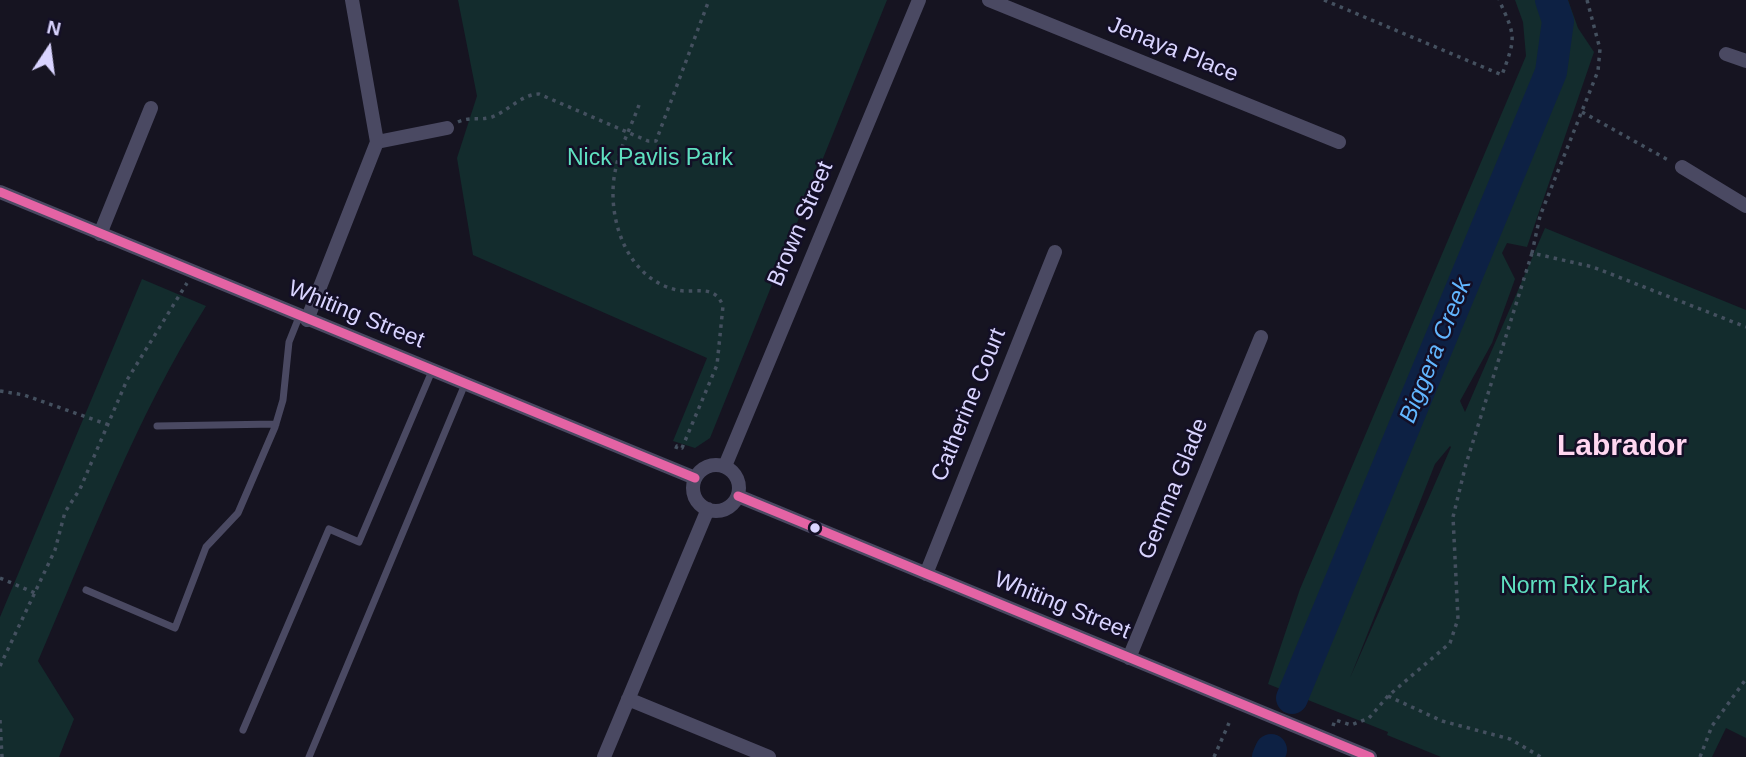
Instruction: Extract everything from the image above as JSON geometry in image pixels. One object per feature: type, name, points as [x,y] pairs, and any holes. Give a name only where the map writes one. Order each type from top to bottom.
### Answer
[{"type":"street","points":[[303,318],[377,142],[352,0]]},
{"type":"street","name":"Brown Street","points":[[725,466],[919,0]]},
{"type":"street","name":"Jenaya Place","points":[[989,0],[1339,142]]},
{"type":"street","points":[[1726,54],[1746,61]]},
{"type":"street","points":[[100,234],[151,108]]},
{"type":"street","points":[[377,142],[447,128]]},
{"type":"street","points":[[1682,167],[1746,206]]},
{"type":"street","name":"Whiting Street","points":[[0,192],[695,478]]},
{"type":"street","name":"Catherine Court","points":[[926,574],[1055,253]]},
{"type":"street","name":"Gemma Glade","points":[[1129,658],[1261,337]]},
{"type":"street","points":[[711,465],[725,466],[738,478],[738,496],[729,508],[708,509],[695,496],[695,478],[711,465]]},
{"type":"street","name":"Whiting Street","points":[[738,496],[1370,757]]},
{"type":"street","points":[[604,757],[708,509]]},
{"type":"street","points":[[628,699],[769,757]]},
{"type":"lane","points":[[86,590],[175,628],[206,547],[238,513],[276,424],[283,400],[289,342],[303,318]]},
{"type":"lane","points":[[243,730],[329,529],[359,542],[432,371]]},
{"type":"lane","points":[[309,757],[465,384]]},
{"type":"lane","points":[[157,426],[276,424]]},
{"type":"path","points":[[447,128],[471,116],[494,116],[524,99],[540,94],[648,141],[656,142],[709,0]]},
{"type":"path","points":[[1324,0],[1502,75],[1514,42],[1512,27],[1499,0]]},
{"type":"path","points":[[1333,726],[1335,720],[1351,725],[1370,718],[1388,696],[1450,643],[1458,619],[1453,517],[1466,464],[1532,253],[1540,216],[1598,71],[1600,49],[1587,0]]},
{"type":"path","points":[[639,105],[617,163],[613,185],[615,210],[626,251],[633,263],[663,285],[679,291],[706,290],[720,298],[723,306],[717,365],[682,448],[677,446],[666,467]]},
{"type":"path","points":[[1582,112],[1682,167]]},
{"type":"path","points":[[1532,253],[1592,267],[1746,327]]},
{"type":"path","points":[[0,666],[55,550],[65,512],[127,380],[183,292],[192,272]]},
{"type":"path","points":[[0,391],[24,396],[108,425]]},
{"type":"path","points":[[0,579],[35,593]]},
{"type":"path","points":[[1700,757],[1712,726],[1746,679]]},
{"type":"path","points":[[1388,696],[1442,721],[1510,740],[1541,757]]},
{"type":"path","points":[[0,720],[2,757]]},
{"type":"path","points":[[1214,757],[1229,723]]},
{"type":"green space","name":"Nick Pavlis Park","points":[[458,0],[887,0],[710,438],[695,448],[673,441],[707,358],[473,255],[457,158],[477,96]]},
{"type":"green space","name":"Norm Rix Park","points":[[1515,0],[1568,0],[1578,28],[1594,52],[1527,247],[1507,243],[1502,253],[1515,279],[1492,343],[1460,401],[1465,412],[1545,228],[1746,310],[1746,738],[1726,728],[1712,757],[1441,757],[1387,735],[1388,732],[1268,684],[1300,589],[1526,56],[1523,22]],"holes":[[[1451,447],[1350,678],[1435,464]]]},
{"type":"green space","points":[[142,279],[206,306],[136,435],[38,661],[74,719],[59,757],[0,757],[0,617]]},
{"type":"waterway","name":"Biggera Creek","points":[[1292,698],[1551,72],[1558,21],[1551,0]]},
{"type":"waterway","name":"Biggera Creek","points":[[1268,757],[1271,750]]},
{"type":"transit line","points":[[0,192],[695,478]]},
{"type":"transit line","points":[[738,496],[1370,757]]},
{"type":"district","name":"Labrador","points":[[1622,447]]}]
